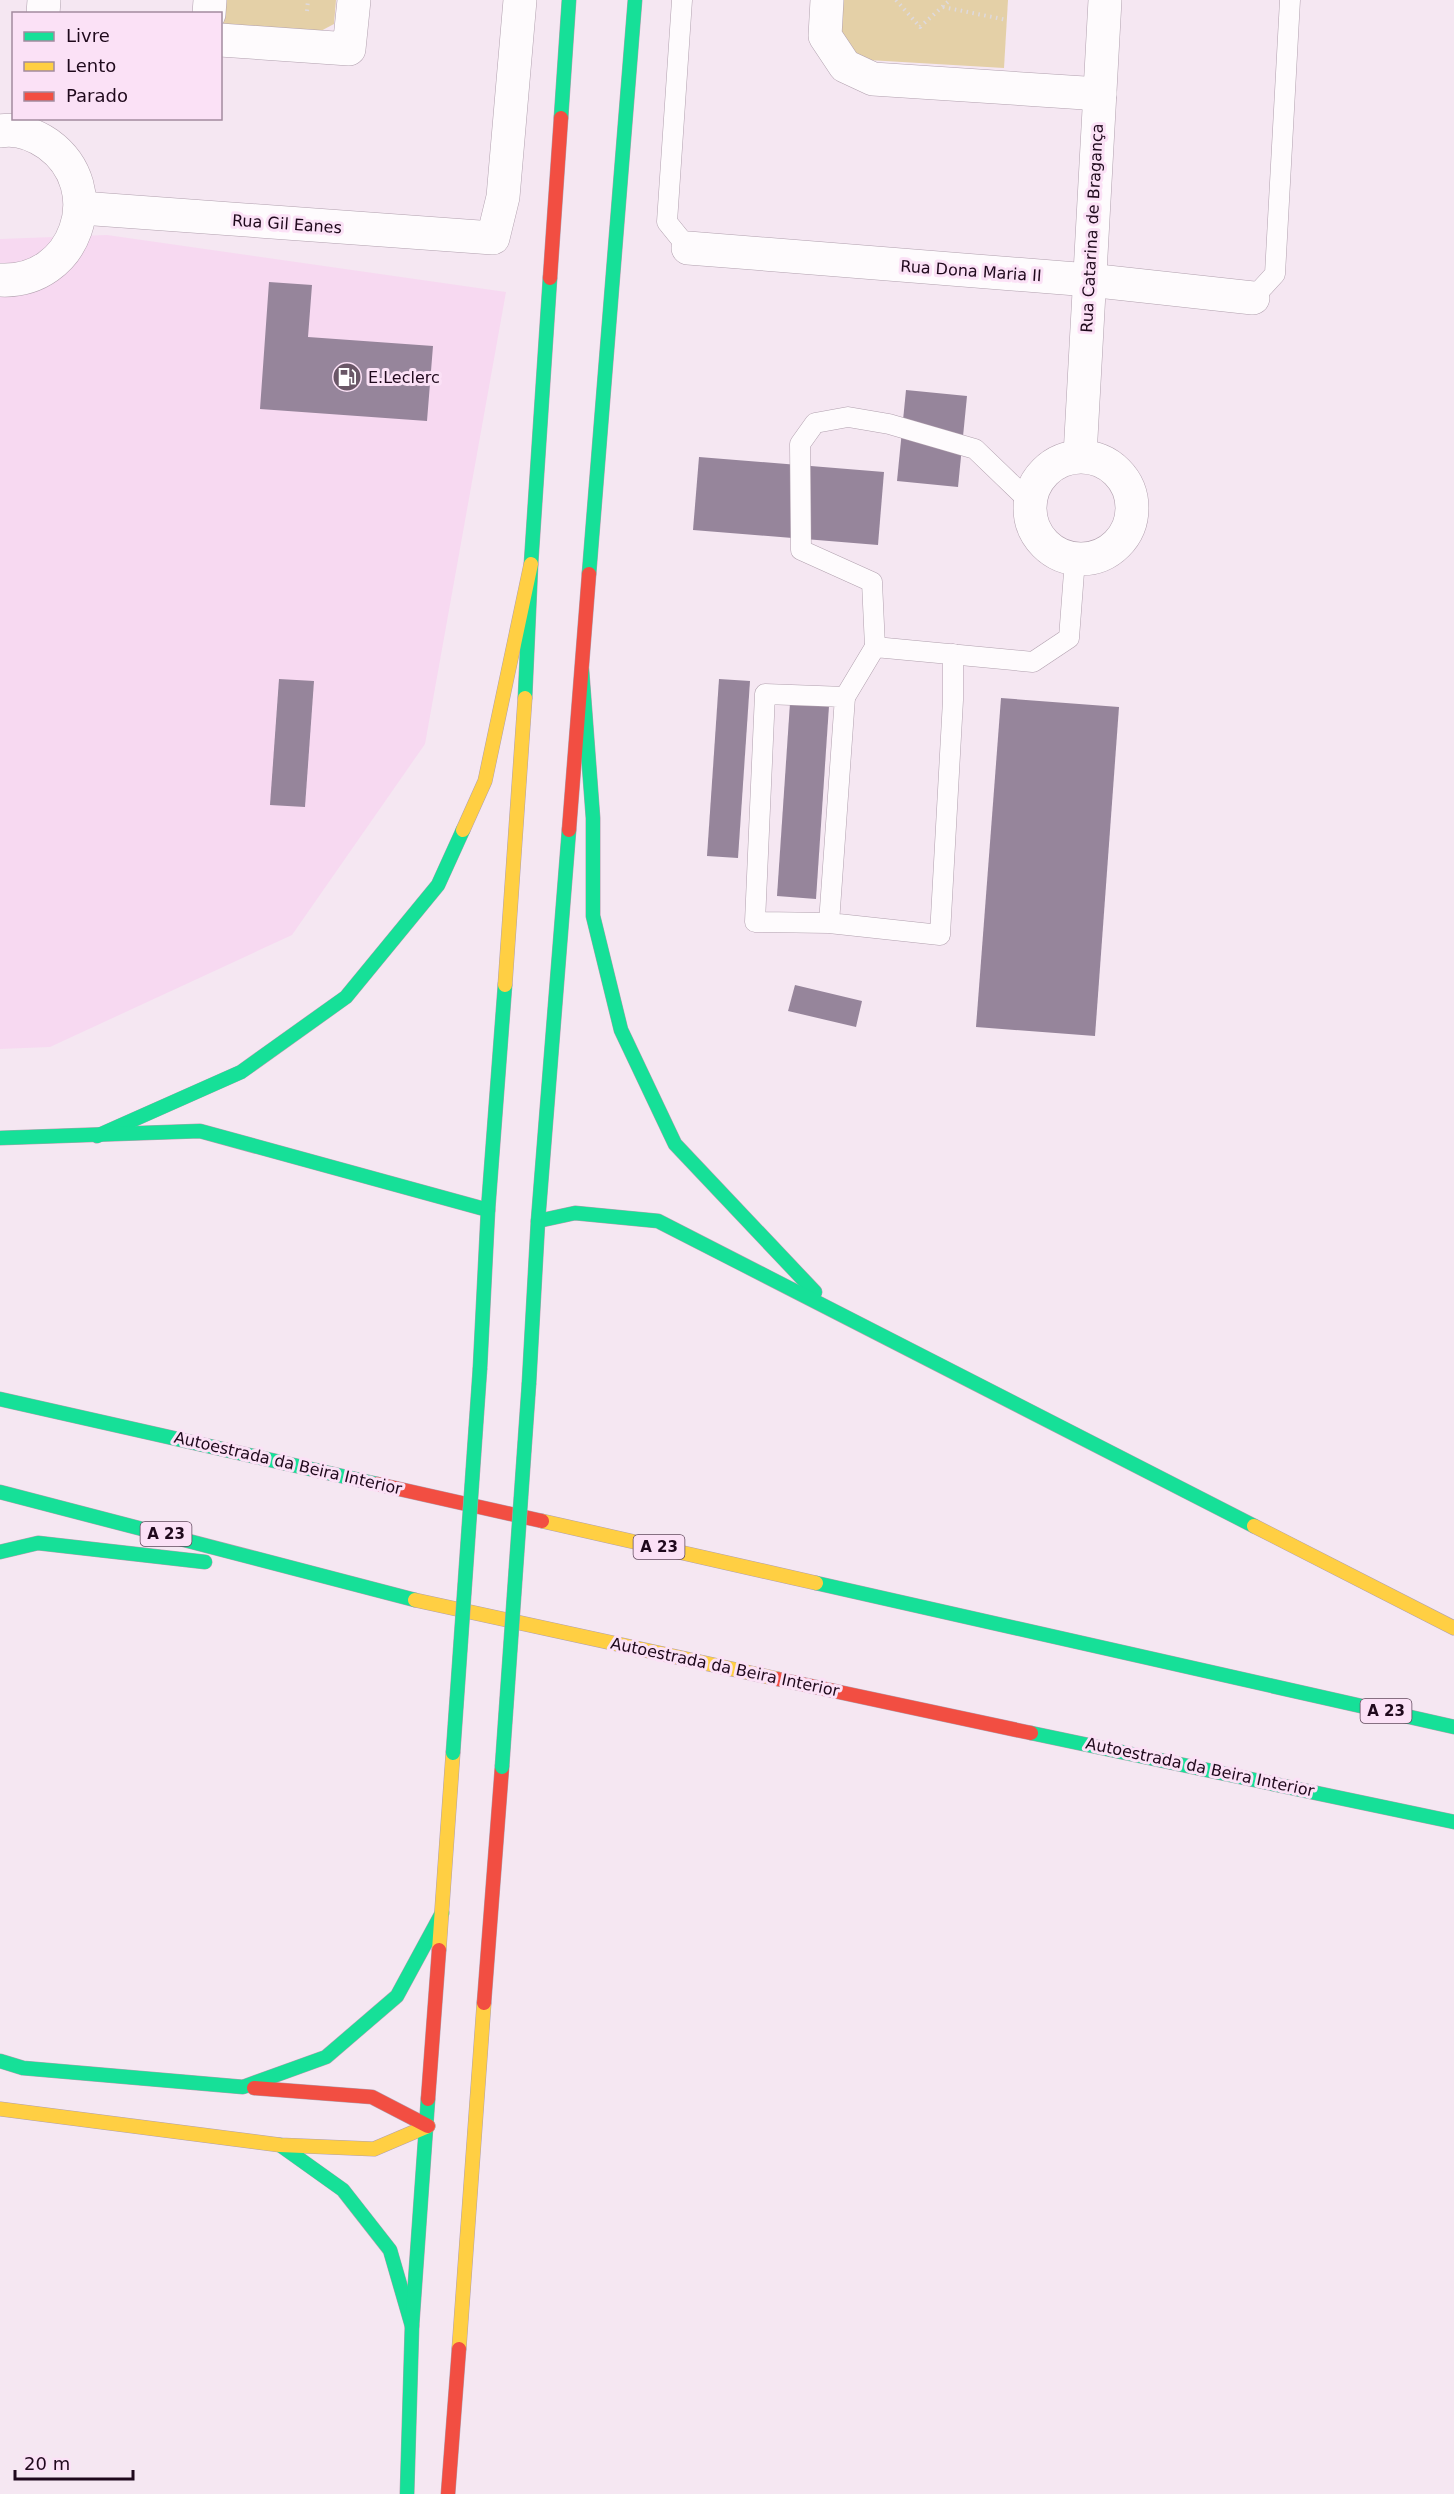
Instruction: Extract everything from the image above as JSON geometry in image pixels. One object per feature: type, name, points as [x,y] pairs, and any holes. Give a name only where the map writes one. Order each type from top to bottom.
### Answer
[{"type":"main road","points":[[407,2494],[412,2326],[434,2127],[442,1913],[493,1211],[524,731],[531,564],[569,0]]},
{"type":"main road","points":[[448,2494],[469,2132],[502,1767],[529,1383],[533,1220],[582,671],[635,0]]},
{"type":"main road","points":[[97,1136],[241,1072],[346,998],[438,885],[485,781],[531,564]]},
{"type":"main road","points":[[582,671],[593,818],[593,916],[621,1030],[675,1144],[831,1309]]},
{"type":"main road","points":[[0,1138],[200,1131],[493,1211]]},
{"type":"main road","points":[[533,1220],[575,1213],[658,1221],[1454,1628]]},
{"type":"main road","name":"Autoestrada da Beira Interior","points":[[0,1398],[1454,1727]]},
{"type":"main road","name":"Autoestrada da Beira Interior","points":[[0,1492],[466,1612],[1454,1822]]},
{"type":"main road","points":[[0,1552],[38,1543],[332,1577]]},
{"type":"main road","points":[[243,2087],[326,2057],[397,1996],[442,1913]]},
{"type":"main road","points":[[0,2061],[23,2068],[372,2097],[434,2127]]},
{"type":"main road","points":[[0,2109],[280,2145],[374,2149],[434,2127]]},
{"type":"main road","points":[[280,2145],[343,2190],[390,2250],[412,2326]]},
{"type":"street","points":[[222,40],[349,49],[354,0]]},
{"type":"street","name":"Rua Gil Eanes","points":[[81,208],[493,238],[503,197],[520,0]]},
{"type":"street","points":[[827,0],[825,36],[845,66],[873,79],[1100,94]]},
{"type":"street","name":"Rua Catarina de Bragança","points":[[1080,456],[1105,0]]},
{"type":"street","points":[[0,131],[37,127],[61,154],[76,179],[81,208],[74,237],[56,261],[31,276],[0,280]]},
{"type":"street","name":"Rua Dona Maria II","points":[[688,248],[1089,280],[1253,298]]},
{"type":"street","points":[[1080,456],[1100,460],[1115,469],[1128,488],[1132,506],[1127,531],[1116,545],[1093,558],[1075,559],[1053,551],[1040,538],[1031,520],[1030,502],[1035,484],[1046,470],[1062,460],[1080,456]]},
{"type":"lane","points":[[682,0],[667,222],[688,248]]},
{"type":"lane","points":[[1253,298],[1275,274],[1290,0]]},
{"type":"lane","points":[[829,923],[845,698],[874,647],[873,582],[801,550],[800,444],[815,423],[848,417],[889,424],[975,449],[1030,502]]},
{"type":"lane","points":[[874,647],[1033,662],[1069,638],[1075,559]]},
{"type":"lane","points":[[845,698],[765,694],[755,922],[829,923],[940,935],[953,700],[953,654]]},
{"type":"path","points":[[896,0],[920,27],[950,0]]},
{"type":"path","points":[[942,7],[1007,20]]},
{"type":"shaded area","points":[[223,0],[336,0],[334,24],[315,34],[222,25]]},
{"type":"shaded area","points":[[833,0],[1008,0],[1004,68],[851,59],[832,36]]},
{"type":"shaded area","points":[[107,235],[506,292],[425,744],[292,935],[50,1047],[0,1049],[0,239]]},
{"type":"building","points":[[269,282],[312,285],[308,337],[433,346],[427,421],[260,409]]},
{"type":"building","points":[[906,390],[967,396],[958,487],[897,481]]},
{"type":"building","points":[[699,457],[884,472],[878,545],[693,530]]},
{"type":"building","points":[[279,679],[314,681],[305,807],[270,805]]},
{"type":"building","points":[[719,679],[750,681],[738,858],[707,856]]},
{"type":"building","points":[[1001,698],[1119,707],[1095,1036],[976,1027]]},
{"type":"building","points":[[790,703],[829,706],[816,899],[777,896]]},
{"type":"building","points":[[795,985],[862,1001],[856,1027],[788,1011]]},
{"type":"traffic: fast","points":[[561,118],[569,0]]},
{"type":"traffic: fast","points":[[589,574],[635,0]]},
{"type":"traffic: fast","points":[[525,698],[531,564],[550,278]]},
{"type":"traffic: fast","points":[[582,671],[593,818],[593,916],[621,1030],[675,1144],[815,1292]]},
{"type":"traffic: fast","points":[[97,1136],[241,1072],[346,997],[438,885],[463,830]]},
{"type":"traffic: fast","points":[[529,1383],[538,1221],[569,830]]},
{"type":"traffic: fast","points":[[480,1368],[488,1210],[505,985]]},
{"type":"traffic: fast","points":[[0,1138],[200,1131],[488,1210]]},
{"type":"traffic: fast","points":[[538,1221],[575,1213],[658,1221],[1254,1526]]},
{"type":"traffic: fast","points":[[453,1753],[480,1368]]},
{"type":"traffic: fast","points":[[502,1767],[529,1383]]},
{"type":"traffic: fast","points":[[0,1399],[377,1484]]},
{"type":"traffic: fast","points":[[0,1492],[415,1600]]},
{"type":"traffic: fast","points":[[0,1552],[38,1543],[205,1562]]},
{"type":"traffic: fast","points":[[816,1583],[1454,1727]]},
{"type":"traffic: fast","points":[[1031,1733],[1454,1822]]},
{"type":"traffic: fast","points":[[0,2061],[23,2068],[243,2087],[326,2057],[397,1996],[442,1913]]},
{"type":"traffic: fast","points":[[407,2494],[412,2326],[428,2099]]},
{"type":"traffic: fast","points":[[280,2145],[343,2190],[390,2250],[412,2326]]},
{"type":"traffic: slow","points":[[463,830],[485,781],[531,564]]},
{"type":"traffic: slow","points":[[505,985],[525,698]]},
{"type":"traffic: slow","points":[[542,1521],[816,1583]]},
{"type":"traffic: slow","points":[[1254,1526],[1454,1628]]},
{"type":"traffic: slow","points":[[415,1600],[778,1679]]},
{"type":"traffic: slow","points":[[439,1950],[453,1753]]},
{"type":"traffic: slow","points":[[459,2349],[484,2003]]},
{"type":"traffic: slow","points":[[0,2109],[280,2145],[374,2149],[428,2126]]},
{"type":"traffic: jam","points":[[550,278],[561,118]]},
{"type":"traffic: jam","points":[[569,830],[589,574]]},
{"type":"traffic: jam","points":[[377,1484],[542,1521]]},
{"type":"traffic: jam","points":[[778,1679],[1031,1733]]},
{"type":"traffic: jam","points":[[484,2003],[502,1767]]},
{"type":"traffic: jam","points":[[428,2099],[439,1950]]},
{"type":"traffic: jam","points":[[254,2088],[372,2097],[428,2126]]},
{"type":"traffic: jam","points":[[448,2494],[459,2349]]},
{"type":"place","name":"E.Leclerc","points":[[347,377]]}]
